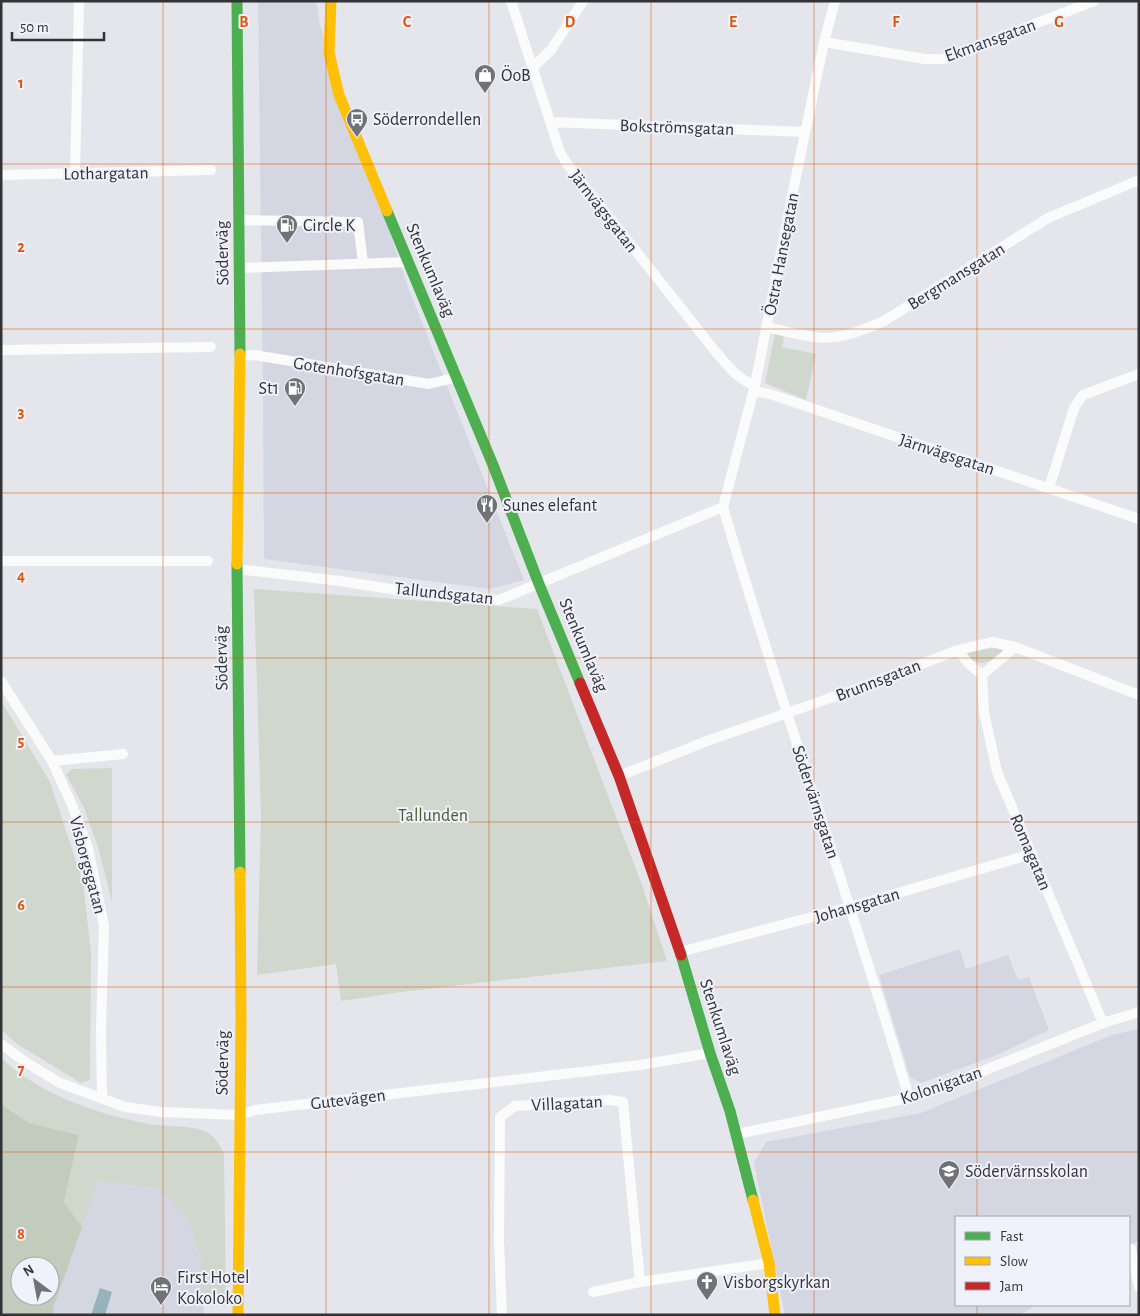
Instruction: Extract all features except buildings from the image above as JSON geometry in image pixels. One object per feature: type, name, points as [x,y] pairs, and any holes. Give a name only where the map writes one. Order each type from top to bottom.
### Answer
[{"type":"street","points":[[75,174],[78,1]]},
{"type":"street","name":"Söderväg","points":[[237,1],[240,356],[237,569],[241,1014],[238,1115],[238,1315]]},
{"type":"street","name":"Stenkumlaväg","points":[[331,1],[329,53],[339,95],[456,376],[618,776],[680,952],[710,1053],[737,1134],[769,1263],[775,1315]]},
{"type":"street","name":"Järnvägsgatan","points":[[511,1],[560,152],[567,164],[715,351],[745,382],[754,388],[770,394],[1139,519]]},
{"type":"street","points":[[532,68],[551,50],[583,1]]},
{"type":"street","name":"Östra Hansegatan","points":[[723,507],[754,388],[805,132],[824,42],[835,1]]},
{"type":"street","name":"Ekmansgatan","points":[[824,42],[925,59],[944,59],[1094,1]]},
{"type":"street","name":"Bokströmsgatan","points":[[550,122],[805,132]]},
{"type":"street","name":"Lothargatan","points":[[1,175],[211,170]]},
{"type":"street","name":"Bergmansgatan","points":[[767,327],[825,338],[841,336],[870,327],[884,321],[1048,218],[1139,180]]},
{"type":"street","points":[[239,220],[358,222],[363,263]]},
{"type":"street","points":[[239,268],[409,262]]},
{"type":"street","points":[[1,350],[211,347]]},
{"type":"street","name":"Gotenhofsgatan","points":[[240,356],[254,355],[429,384],[456,376]]},
{"type":"street","points":[[1049,488],[1074,408],[1080,398],[1088,393],[1139,374]]},
{"type":"street","name":"Tallundsgatan","points":[[237,569],[340,581],[428,595],[499,600],[723,507]]},
{"type":"street","name":"Södervärnsgatan","points":[[723,507],[756,620],[788,713],[881,1003],[909,1098]]},
{"type":"street","points":[[1,561],[208,561]]},
{"type":"street","name":"Brunnsgatan","points":[[618,776],[958,650],[992,642],[1015,647],[1139,695]]},
{"type":"street","points":[[958,650],[968,663],[982,674],[1015,647]]},
{"type":"street","name":"Romagatan","points":[[982,674],[984,712],[998,772],[1103,1022]]},
{"type":"street","name":"Visborgsgatan","points":[[1,681],[52,761],[72,805],[88,848],[104,926],[101,1030],[102,1099]]},
{"type":"street","points":[[52,761],[123,754]]},
{"type":"street","name":"Johansgatan","points":[[680,952],[850,907],[1032,854]]},
{"type":"street","name":"Kolonigatan","points":[[737,1134],[909,1098],[948,1085],[1103,1022],[1139,1012]]},
{"type":"street","name":"Gutevägen","points":[[1,1044],[27,1063],[60,1083],[125,1107],[162,1112],[238,1115],[255,1110],[640,1064],[710,1053]]},
{"type":"street","name":"Villagatan","points":[[502,1315],[499,1241],[500,1117],[515,1106],[609,1100],[623,1102],[640,1282]]},
{"type":"street","points":[[1131,1249],[1139,1287]]},
{"type":"street","points":[[593,1292],[640,1282],[769,1263]]},
{"type":"shaded area","points":[[258,1],[316,1],[320,25],[409,290],[524,580],[490,589],[264,559]]},
{"type":"shaded area","points":[[960,949],[966,969],[1008,955],[1018,980],[1029,977],[1049,1030],[997,1055],[921,1083],[910,1077],[879,975]]},
{"type":"shaded area","name":"Södervärnsskolan","points":[[1139,1029],[1139,1240],[1130,1246],[1130,1216],[955,1216],[955,1306],[1034,1306],[1020,1315],[785,1315],[754,1163],[766,1142],[921,1113],[1112,1035]]},
{"type":"shaded area","points":[[98,1180],[157,1189],[178,1207],[189,1222],[201,1260],[204,1315],[53,1315],[54,1306],[60,1306],[60,1289]]},
{"type":"green space","points":[[775,334],[784,337],[782,347],[816,354],[806,400],[765,383]]},
{"type":"green space","name":"Tallunden","points":[[254,589],[537,609],[642,885],[667,961],[401,992],[341,1001],[336,964],[257,975],[261,815]]},
{"type":"green space","points":[[992,648],[1002,649],[1003,652],[993,659],[982,663],[967,657],[967,653]]},
{"type":"green space","points":[[1,701],[50,782],[83,883],[91,953],[90,1080],[81,1083],[17,1044],[1,1029]]},
{"type":"green space","points":[[112,768],[112,902],[98,847],[84,808],[66,774],[72,769]]},
{"type":"green space","points":[[1,1058],[34,1083],[70,1101],[129,1120],[162,1126],[196,1128],[213,1137],[224,1154],[226,1306],[201,1305],[201,1260],[189,1222],[178,1207],[157,1189],[98,1180],[82,1227],[64,1202],[79,1135],[29,1123],[1,1104]]},
{"type":"green space","points":[[1,1104],[29,1123],[79,1135],[64,1202],[82,1227],[60,1289],[60,1256],[10,1256],[10,1306],[54,1306],[53,1315],[1,1315]]},
{"type":"water","points":[[100,1288],[112,1292],[105,1315],[91,1315]]},
{"type":"traffic: fast","points":[[237,1],[240,354]]},
{"type":"traffic: fast","points":[[387,211],[493,465],[580,683]]},
{"type":"traffic: fast","points":[[237,564],[240,872]]},
{"type":"traffic: fast","points":[[681,955],[710,1053],[730,1111],[753,1200]]},
{"type":"traffic: slow","points":[[331,1],[329,53],[339,95],[387,211]]},
{"type":"traffic: slow","points":[[237,564],[240,354]]},
{"type":"traffic: slow","points":[[238,1315],[241,1024],[240,872]]},
{"type":"traffic: slow","points":[[753,1200],[769,1263],[775,1315]]},
{"type":"traffic: jam","points":[[580,683],[619,776],[681,955]]},
{"type":"place","name":"ÖoB","points":[[485,94]]},
{"type":"place","name":"Söderrondellen","points":[[357,138]]},
{"type":"place","name":"Circle K","points":[[287,244]]},
{"type":"place","name":"St1","points":[[295,407]]},
{"type":"place","name":"Sunes elefant","points":[[487,524]]},
{"type":"place","name":"Södervärnsskolan","points":[[949,1190]]},
{"type":"place","name":"Visborgskyrkan","points":[[707,1301]]},
{"type":"place","name":"First Hotel Kokoloko","points":[[161,1306]]}]
